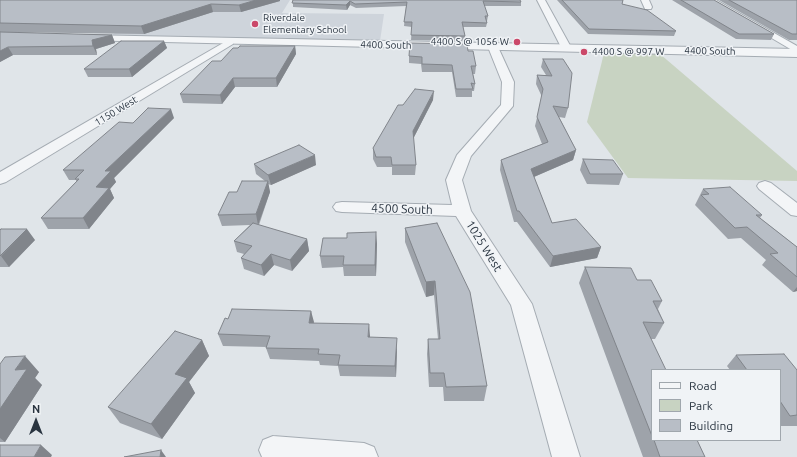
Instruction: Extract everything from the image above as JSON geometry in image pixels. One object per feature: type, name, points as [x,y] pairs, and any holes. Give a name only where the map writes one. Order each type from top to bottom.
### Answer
[{"type":"street","points":[[541,0],[567,49]]},
{"type":"street","points":[[711,0],[797,52]]},
{"type":"street","name":"4400 South","points":[[75,38],[567,49],[797,52]]},
{"type":"street","name":"1150 West","points":[[0,179],[230,42]]},
{"type":"street","name":"1025 West","points":[[493,47],[508,82],[508,106],[464,155],[454,180],[462,211],[521,304],[566,457]]},
{"type":"street","points":[[765,186],[797,211]]},
{"type":"street","name":"4500 South","points":[[342,207],[462,211]]},
{"type":"street","points":[[273,450],[364,457]]},
{"type":"shaded area","name":"Riverdale Elementary School","points":[[164,0],[290,0],[282,13],[384,14],[380,41],[112,35]]},
{"type":"green space","points":[[604,53],[660,54],[797,171],[797,181],[628,178],[587,122]]},
{"type":"building","points":[[0,0],[256,0],[239,5],[211,4],[141,26],[0,23]]},
{"type":"building","points":[[293,0],[520,0],[521,2],[483,1],[488,16],[485,16],[487,23],[462,22],[465,36],[411,35],[412,22],[404,22],[407,2],[355,4],[350,1],[346,5],[292,3]]},
{"type":"building","points":[[562,0],[623,0],[622,4],[647,10],[676,31],[589,29]]},
{"type":"building","points":[[681,0],[714,0],[774,34],[739,34]]},
{"type":"building","points":[[729,0],[797,0],[797,34],[792,34]]},
{"type":"building","points":[[0,32],[112,35],[92,40],[93,46],[8,47],[0,51]]},
{"type":"building","points":[[121,41],[164,41],[129,69],[84,69]]},
{"type":"building","points":[[410,43],[467,44],[468,51],[473,51],[476,66],[471,66],[475,84],[471,83],[473,89],[456,89],[452,65],[422,64],[422,57],[409,56]]},
{"type":"building","points":[[240,46],[295,46],[276,78],[233,78],[220,95],[180,94],[212,61],[221,61],[233,48],[238,48]]},
{"type":"building","points":[[543,59],[563,59],[572,73],[568,108],[553,106],[576,150],[531,169],[552,223],[576,219],[601,247],[553,256],[519,211],[517,211],[501,160],[548,142],[537,117],[543,89],[537,75],[552,76]]},
{"type":"building","points":[[415,89],[434,91],[413,131],[416,165],[392,165],[391,157],[376,157],[373,148],[398,105],[403,105]]},
{"type":"building","points":[[148,108],[171,109],[105,171],[111,171],[96,187],[109,188],[83,218],[41,218],[79,179],[75,179],[84,170],[63,170],[119,122],[133,123]]},
{"type":"building","points":[[299,145],[315,155],[268,175],[254,164]]},
{"type":"building","points":[[583,159],[613,160],[623,174],[590,174]]},
{"type":"building","points":[[242,181],[268,181],[256,214],[218,215],[229,192],[237,192]]},
{"type":"building","points":[[730,187],[762,215],[756,215],[797,247],[797,277],[770,254],[778,253],[747,227],[735,228],[701,195],[709,194],[703,189]]},
{"type":"building","points":[[253,223],[307,239],[290,260],[271,254],[261,265],[241,258],[252,246],[234,241]]},
{"type":"building","points":[[437,223],[470,292],[487,386],[446,387],[444,373],[430,373],[428,339],[440,339],[435,281],[426,282],[405,228]]},
{"type":"building","points":[[27,229],[0,256],[0,230]]},
{"type":"building","points":[[376,232],[375,265],[343,265],[344,256],[320,256],[323,238],[347,238],[347,233]]},
{"type":"building","points":[[585,267],[631,268],[637,280],[651,280],[662,301],[653,301],[664,323],[643,322],[666,369],[651,369],[651,433]]},
{"type":"building","points":[[232,309],[311,311],[309,323],[369,324],[368,337],[397,338],[395,366],[338,365],[340,355],[318,354],[319,349],[266,348],[270,336],[218,334],[225,318],[228,319]]},
{"type":"building","points":[[175,331],[202,340],[175,374],[187,378],[151,424],[108,407]]},
{"type":"building","points":[[784,354],[797,370],[797,415],[790,416],[781,402],[781,369],[746,369],[736,355]]},
{"type":"building","points":[[25,356],[15,370],[27,369],[0,409],[0,364],[5,357]]},
{"type":"building","points":[[654,441],[697,441],[705,457],[660,457]]},
{"type":"building","points":[[0,445],[41,445],[34,457],[0,457]]},
{"type":"building","points":[[161,450],[160,457],[124,457]]},
{"type":"place","name":"Riverdale Elementary School","points":[[255,24]]},
{"type":"place","name":"4400 S @ 1056 W","points":[[517,42]]},
{"type":"place","name":"4400 S @ 997 W","points":[[584,52]]}]
